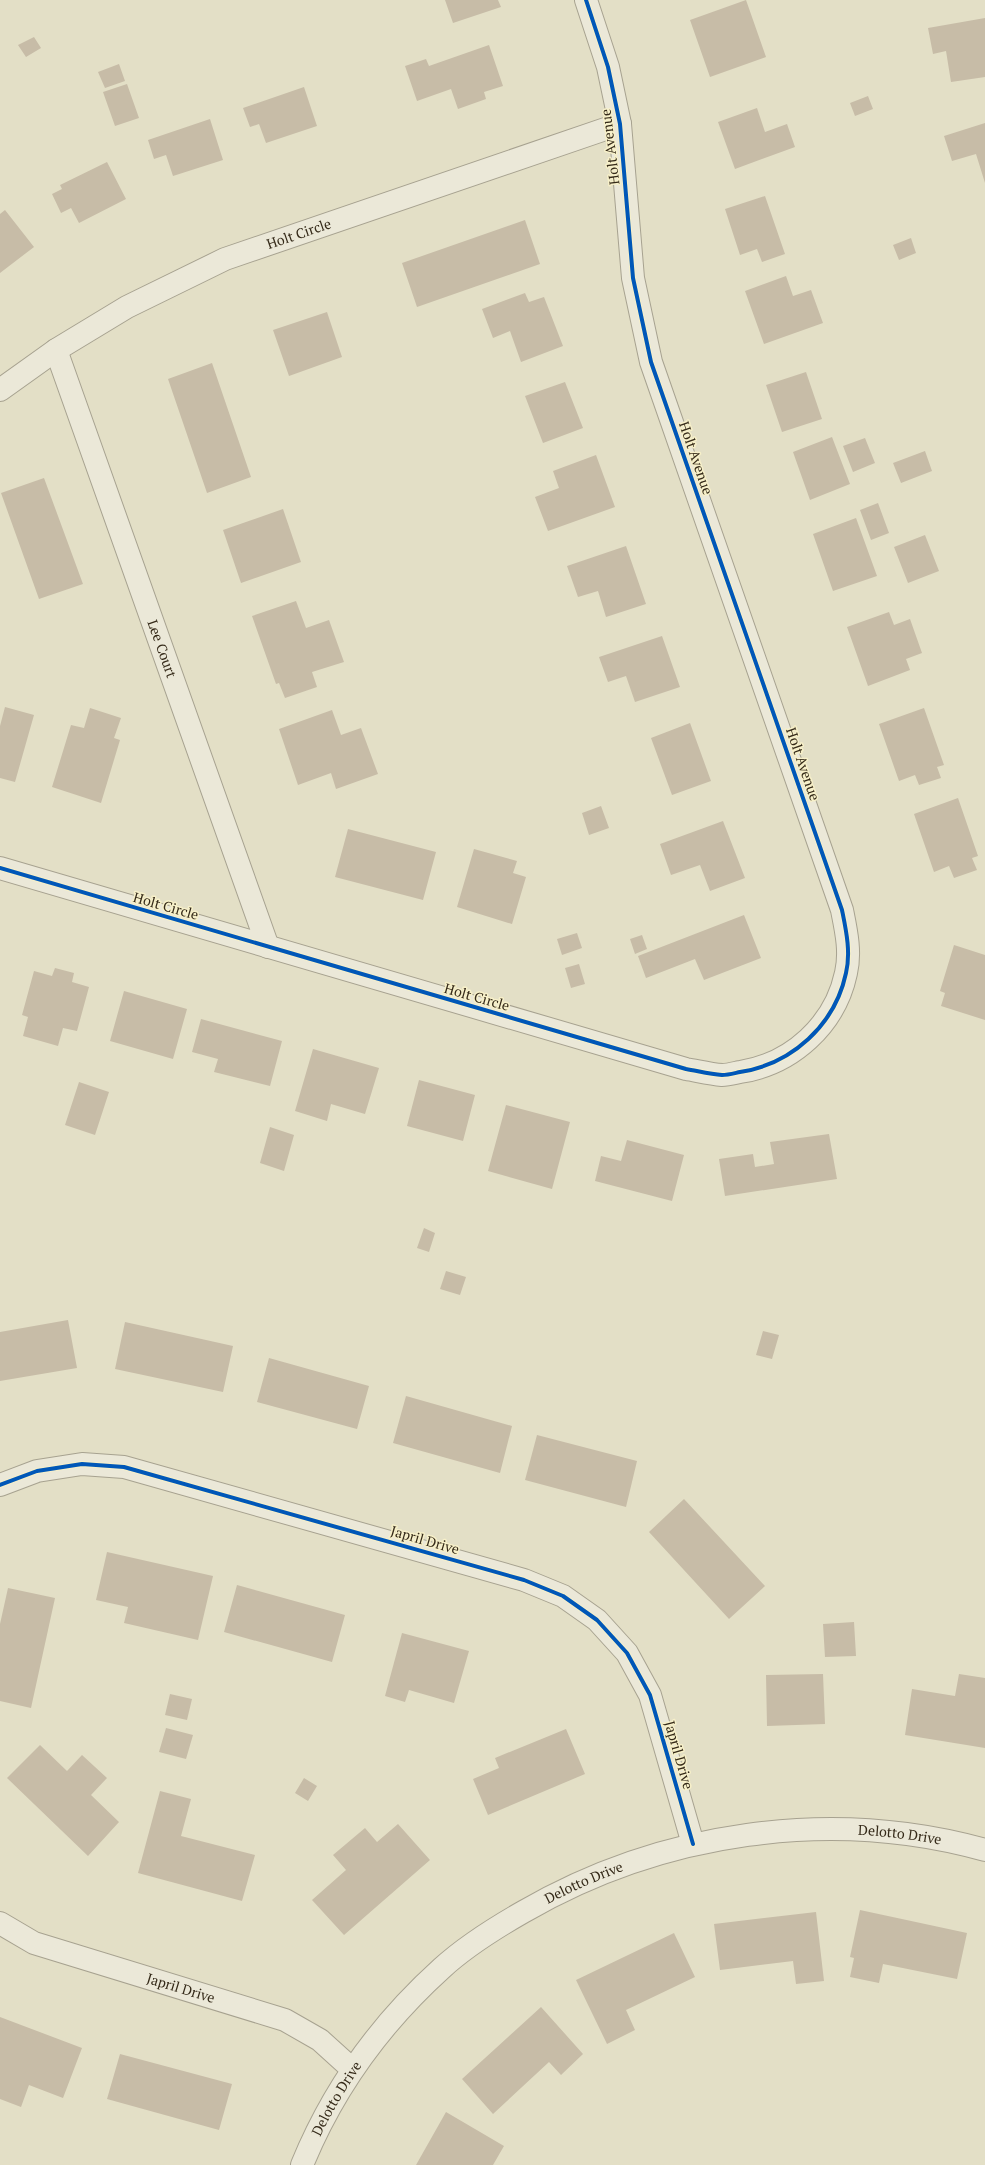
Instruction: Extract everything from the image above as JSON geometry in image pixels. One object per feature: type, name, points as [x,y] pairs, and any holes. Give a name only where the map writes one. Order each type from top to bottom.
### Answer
[{"type":"street","name":"Holt Avenue","points":[[586,0],[608,67],[620,124],[633,278],[651,362],[842,910]]},
{"type":"street","name":"Holt Circle","points":[[0,390],[56,350],[127,307],[225,259],[620,124]]},
{"type":"street","name":"Lee Court","points":[[56,350],[268,947]]},
{"type":"street","name":"Holt Circle","points":[[0,868],[686,1069],[723,1075],[758,1069],[788,1056],[815,1034],[835,1005],[846,972],[848,940],[842,910]]},
{"type":"street","name":"Japril Drive","points":[[0,1485],[37,1471],[82,1464],[124,1467],[524,1580],[563,1596],[596,1620],[627,1653],[650,1696],[693,1844]]},
{"type":"street","name":"Delotto Drive","points":[[302,2165],[316,2132],[352,2069],[392,2019],[443,1967],[494,1929],[558,1892],[627,1863],[693,1844],[741,1835],[815,1829],[900,1833],[963,1844],[985,1850]]},
{"type":"street","name":"Japril Drive","points":[[0,1923],[34,1943],[285,2020],[320,2040],[352,2069]]},
{"type":"building","points":[[445,0],[498,0],[501,7],[453,23]]},
{"type":"building","points":[[746,0],[766,57],[710,77],[690,20]]},
{"type":"building","points":[[985,18],[985,77],[951,82],[946,51],[933,54],[928,28]]},
{"type":"building","points":[[34,37],[41,48],[26,57],[18,45]]},
{"type":"building","points":[[489,45],[503,86],[484,92],[486,99],[458,109],[451,89],[417,101],[405,66],[426,59],[429,66]]},
{"type":"building","points":[[119,64],[125,81],[105,88],[98,72]]},
{"type":"building","points":[[127,84],[139,118],[115,126],[103,92]]},
{"type":"building","points":[[304,87],[317,126],[266,143],[259,124],[250,127],[243,108]]},
{"type":"building","points":[[868,96],[873,109],[855,116],[850,103]]},
{"type":"building","points":[[757,108],[765,132],[787,124],[795,147],[735,169],[718,122]]},
{"type":"building","points":[[210,119],[223,160],[173,176],[166,155],[154,159],[148,140]]},
{"type":"building","points":[[985,123],[985,183],[976,154],[952,161],[944,136]]},
{"type":"building","points":[[107,162],[126,199],[79,223],[71,208],[61,213],[52,194],[62,189],[60,185]]},
{"type":"building","points":[[765,196],[785,254],[762,262],[757,249],[740,255],[725,209]]},
{"type":"building","points":[[5,210],[34,247],[0,273],[0,214]]},
{"type":"building","points":[[525,220],[540,264],[417,307],[402,263]]},
{"type":"building","points":[[911,238],[916,253],[899,260],[893,245]]},
{"type":"building","points":[[786,276],[793,296],[811,290],[823,323],[764,344],[745,291]]},
{"type":"building","points":[[525,293],[529,302],[544,297],[563,346],[521,362],[510,331],[493,338],[482,309]]},
{"type":"building","points":[[327,312],[342,357],[289,376],[273,330]]},
{"type":"building","points":[[212,363],[251,477],[207,493],[168,379]]},
{"type":"building","points":[[806,372],[822,419],[782,432],[766,385]]},
{"type":"building","points":[[565,382],[583,428],[543,443],[525,396]]},
{"type":"building","points":[[832,437],[850,484],[810,500],[793,452]]},
{"type":"building","points":[[865,438],[875,463],[853,472],[843,446]]},
{"type":"building","points":[[925,451],[932,471],[901,483],[893,463]]},
{"type":"building","points":[[596,455],[615,507],[548,531],[535,497],[559,488],[553,471]]},
{"type":"building","points":[[44,478],[83,584],[39,599],[1,493]]},
{"type":"building","points":[[878,503],[889,533],[871,540],[860,510]]},
{"type":"building","points":[[283,509],[301,562],[241,583],[223,530]]},
{"type":"building","points":[[856,518],[877,576],[833,591],[813,534]]},
{"type":"building","points":[[925,535],[939,571],[908,583],[894,547]]},
{"type":"building","points":[[626,546],[646,604],[606,617],[598,591],[578,597],[567,566]]},
{"type":"building","points":[[296,601],[306,628],[329,620],[344,662],[312,672],[317,687],[285,698],[279,683],[276,684],[252,616]]},
{"type":"building","points":[[889,612],[894,625],[910,619],[922,653],[906,659],[910,670],[868,686],[847,627]]},
{"type":"building","points":[[662,636],[680,687],[635,702],[626,676],[608,682],[599,657]]},
{"type":"building","points":[[5,707],[34,715],[15,782],[0,778],[0,726]]},
{"type":"building","points":[[90,708],[121,718],[114,738],[120,740],[101,803],[52,787],[71,725],[84,728]]},
{"type":"building","points":[[924,708],[944,765],[937,767],[941,778],[919,785],[915,775],[899,781],[879,724]]},
{"type":"building","points":[[332,710],[341,735],[361,728],[378,774],[336,789],[331,773],[298,785],[279,729]]},
{"type":"building","points":[[690,723],[711,781],[672,795],[651,738]]},
{"type":"building","points":[[958,798],[978,856],[972,858],[977,870],[954,878],[949,866],[934,872],[914,814]]},
{"type":"building","points":[[601,806],[609,828],[589,835],[582,813]]},
{"type":"building","points":[[723,821],[745,878],[710,891],[700,865],[671,875],[660,844]]},
{"type":"building","points":[[348,829],[436,852],[423,900],[335,877]]},
{"type":"building","points":[[474,849],[517,861],[513,873],[526,877],[512,924],[457,907]]},
{"type":"building","points":[[744,915],[761,958],[704,980],[695,959],[646,978],[638,956]]},
{"type":"building","points":[[577,933],[582,948],[562,955],[557,939]]},
{"type":"building","points":[[642,935],[647,949],[635,954],[630,939]]},
{"type":"building","points":[[954,945],[985,955],[985,1020],[941,1006],[945,993],[940,991]]},
{"type":"building","points":[[579,964],[585,984],[571,988],[565,968]]},
{"type":"building","points":[[55,968],[74,973],[72,982],[89,987],[77,1031],[63,1028],[58,1046],[23,1036],[28,1017],[22,1015],[34,971],[52,976]]},
{"type":"building","points":[[124,991],[187,1009],[173,1059],[110,1041]]},
{"type":"building","points":[[201,1019],[282,1041],[270,1086],[214,1072],[218,1059],[192,1052]]},
{"type":"building","points":[[313,1049],[379,1068],[365,1114],[331,1104],[327,1121],[295,1111]]},
{"type":"building","points":[[419,1080],[475,1095],[463,1141],[407,1126]]},
{"type":"building","points":[[79,1082],[109,1092],[95,1135],[65,1125]]},
{"type":"building","points":[[506,1105],[570,1122],[552,1189],[488,1171]]},
{"type":"building","points":[[270,1127],[294,1135],[284,1171],[260,1163]]},
{"type":"building","points":[[829,1134],[837,1179],[725,1196],[719,1159],[753,1154],[755,1167],[774,1164],[770,1142]]},
{"type":"building","points":[[627,1140],[684,1155],[672,1201],[595,1181],[601,1156],[621,1161]]},
{"type":"building","points":[[424,1228],[435,1233],[429,1252],[417,1248]]},
{"type":"building","points":[[446,1271],[466,1277],[460,1295],[440,1289]]},
{"type":"building","points":[[68,1320],[77,1368],[0,1381],[0,1332]]},
{"type":"building","points":[[125,1322],[233,1346],[223,1392],[115,1369]]},
{"type":"building","points":[[763,1331],[779,1335],[772,1359],[756,1355]]},
{"type":"building","points":[[269,1358],[369,1386],[357,1429],[257,1402]]},
{"type":"building","points":[[406,1396],[512,1426],[500,1473],[393,1443]]},
{"type":"building","points":[[537,1435],[637,1461],[626,1507],[525,1480]]},
{"type":"building","points":[[684,1499],[765,1586],[729,1619],[649,1532]]},
{"type":"building","points":[[107,1552],[213,1576],[198,1640],[124,1623],[128,1607],[96,1600]]},
{"type":"building","points":[[237,1585],[345,1615],[332,1662],[224,1632]]},
{"type":"building","points":[[8,1588],[55,1598],[31,1708],[0,1701],[0,1624]]},
{"type":"building","points":[[854,1622],[856,1656],[825,1657],[823,1624]]},
{"type":"building","points":[[402,1633],[469,1651],[454,1703],[409,1690],[405,1702],[385,1696]]},
{"type":"building","points":[[823,1674],[825,1724],[767,1726],[766,1675]]},
{"type":"building","points":[[959,1674],[985,1678],[985,1748],[905,1735],[912,1689],[955,1696]]},
{"type":"building","points":[[170,1694],[192,1699],[187,1720],[165,1715]]},
{"type":"building","points":[[166,1728],[193,1735],[186,1759],[159,1752]]},
{"type":"building","points":[[566,1729],[585,1774],[488,1815],[473,1779],[499,1768],[495,1758]]},
{"type":"building","points":[[40,1745],[67,1771],[82,1755],[107,1778],[91,1795],[119,1822],[88,1856],[7,1778]]},
{"type":"building","points":[[304,1778],[317,1786],[308,1801],[295,1793]]},
{"type":"building","points":[[160,1791],[191,1799],[181,1836],[255,1855],[242,1901],[138,1873]]},
{"type":"building","points":[[398,1824],[430,1860],[344,1935],[312,1900],[346,1870],[333,1855],[365,1828],[377,1842]]},
{"type":"building","points":[[860,1910],[967,1933],[957,1979],[883,1964],[879,1983],[850,1977],[854,1958],[850,1957]]},
{"type":"building","points":[[816,1912],[824,1981],[796,1984],[793,1961],[720,1970],[714,1924]]},
{"type":"building","points":[[674,1933],[695,1977],[626,2010],[635,2030],[607,2044],[576,1980]]},
{"type":"building","points":[[541,2007],[583,2054],[561,2075],[549,2062],[493,2114],[462,2079]]},
{"type":"building","points":[[0,2017],[82,2048],[63,2098],[29,2085],[21,2107],[0,2099]]},
{"type":"building","points":[[120,2054],[232,2084],[219,2130],[107,2099]]},
{"type":"building","points":[[446,2112],[504,2146],[493,2165],[416,2165]]},
{"type":"cycle path","points":[[0,868],[686,1069],[708,1073],[722,1075],[729,1074],[759,1068],[777,1060],[793,1051],[808,1039],[821,1025],[832,1009],[840,992],[846,973],[848,957],[842,910],[651,362],[633,278],[620,124],[608,67],[586,0]]},
{"type":"cycle path","points":[[0,1485],[37,1471],[82,1464],[124,1467],[524,1580],[563,1596],[597,1620],[627,1653],[650,1695],[693,1844]]}]
